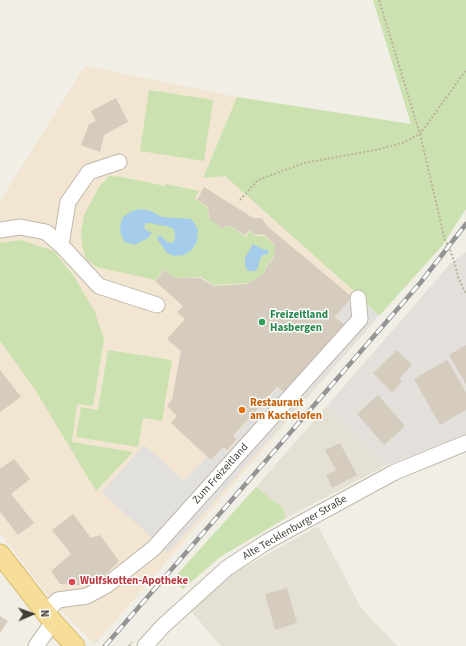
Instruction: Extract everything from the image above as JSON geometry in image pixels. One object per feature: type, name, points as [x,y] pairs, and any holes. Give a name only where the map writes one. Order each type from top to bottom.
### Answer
[{"type":"main road","points":[[0,554],[49,617],[75,646]]},
{"type":"street","points":[[61,245],[68,202],[89,172],[118,162]]},
{"type":"street","points":[[0,230],[20,227],[46,232],[61,245],[99,286],[158,305]]},
{"type":"street","name":"Zum Freizeitland","points":[[36,646],[58,600],[87,596],[117,578],[154,548],[360,319],[358,298]]},
{"type":"street","name":"Alte Tecklenburger Straße","points":[[145,646],[163,626],[228,568],[268,541],[395,472],[466,443]]},
{"type":"path","points":[[379,0],[420,134],[445,240],[455,264],[458,277],[466,294]]},
{"type":"path","points":[[240,200],[258,180],[264,177],[304,163],[376,150],[402,143],[420,134],[466,70]]},
{"type":"shaded area","points":[[85,66],[237,97],[203,178],[225,176],[356,293],[379,316],[95,644],[53,602],[0,533],[0,201]]},
{"type":"shaded area","points":[[466,252],[466,434],[385,466],[327,406],[450,264]]},
{"type":"shaded area","points":[[356,293],[379,316],[168,553],[102,492],[144,445],[184,481],[207,457],[211,461],[223,448],[227,451],[238,440],[234,436],[277,388],[285,395],[346,326],[336,316]]},
{"type":"shaded area","points":[[327,406],[385,466],[286,518],[283,508],[256,487]]},
{"type":"shaded area","points":[[318,526],[361,608],[397,646],[221,646],[190,610],[236,572]]},
{"type":"green space","points":[[373,0],[466,0],[466,209],[442,246],[379,316],[356,293],[225,176],[203,178],[237,97],[411,124]]},
{"type":"green space","points":[[149,90],[213,100],[204,161],[140,151]]},
{"type":"green space","points":[[109,176],[122,177],[165,186],[166,184],[199,191],[195,199],[208,208],[208,217],[225,227],[228,225],[246,237],[250,231],[254,236],[265,236],[274,245],[274,257],[266,266],[264,274],[247,283],[213,285],[201,277],[175,278],[165,269],[155,280],[97,267],[86,259],[82,245],[81,232],[84,215],[99,187]]},
{"type":"green space","points":[[21,240],[54,251],[75,278],[95,312],[104,340],[93,406],[77,404],[72,442],[133,452],[96,491],[34,388],[0,341],[0,243]]},
{"type":"green space","points":[[108,350],[172,360],[162,421],[143,418],[138,447],[76,437],[81,407],[98,410]]},
{"type":"green space","points":[[256,487],[283,508],[286,518],[220,557],[183,589],[172,580]]},
{"type":"water","points":[[141,209],[151,211],[162,217],[191,219],[198,230],[197,241],[192,250],[184,255],[174,256],[167,253],[157,239],[160,235],[170,243],[174,242],[174,229],[151,223],[146,223],[144,227],[147,231],[152,232],[148,238],[135,245],[125,242],[121,235],[120,226],[123,217],[132,211]]},
{"type":"water","points":[[253,244],[262,249],[268,250],[268,254],[263,255],[260,259],[258,268],[255,271],[248,271],[245,266],[245,258]]},
{"type":"building","points":[[116,98],[128,122],[104,135],[100,152],[81,145],[89,124],[96,121],[91,111]]},
{"type":"building","name":"Freizeitland Hasbergen","points":[[204,187],[253,218],[262,218],[267,226],[352,297],[335,317],[346,326],[286,394],[277,387],[233,436],[237,439],[227,450],[223,447],[211,460],[171,423],[177,416],[167,406],[172,400],[181,351],[167,339],[185,319],[177,312],[183,306],[155,281],[165,270],[175,278],[200,278],[213,286],[246,284],[264,274],[266,267],[274,258],[274,244],[264,234],[254,235],[250,230],[245,235],[228,225],[222,228],[209,219],[208,207],[197,200]]},
{"type":"building","points":[[466,345],[466,384],[449,355]]},
{"type":"building","points":[[397,350],[412,365],[399,379],[402,382],[392,392],[373,373]]},
{"type":"building","points":[[447,360],[466,392],[466,410],[440,425],[414,379]]},
{"type":"building","points":[[0,370],[21,397],[0,412]]},
{"type":"building","points":[[378,395],[405,426],[384,445],[357,414]]},
{"type":"building","points":[[340,443],[357,475],[332,488],[326,475],[336,470],[325,450]]},
{"type":"building","points":[[14,459],[30,479],[11,494],[34,523],[18,535],[0,513],[0,469]]},
{"type":"building","points":[[73,514],[91,538],[100,535],[119,561],[94,586],[60,584],[51,571],[71,554],[52,530]]},
{"type":"building","points":[[287,588],[297,623],[275,630],[265,594]]},
{"type":"building","points":[[0,616],[8,621],[0,633]]},
{"type":"railway","points":[[105,646],[421,282],[466,224]]},
{"type":"place","name":"Freizeitland Hasbergen","points":[[262,322]]},
{"type":"place","name":"Restaurant am Kachelofen","points":[[242,410]]},
{"type":"place","name":"Wulfskotten-Apotheke","points":[[72,582]]}]
